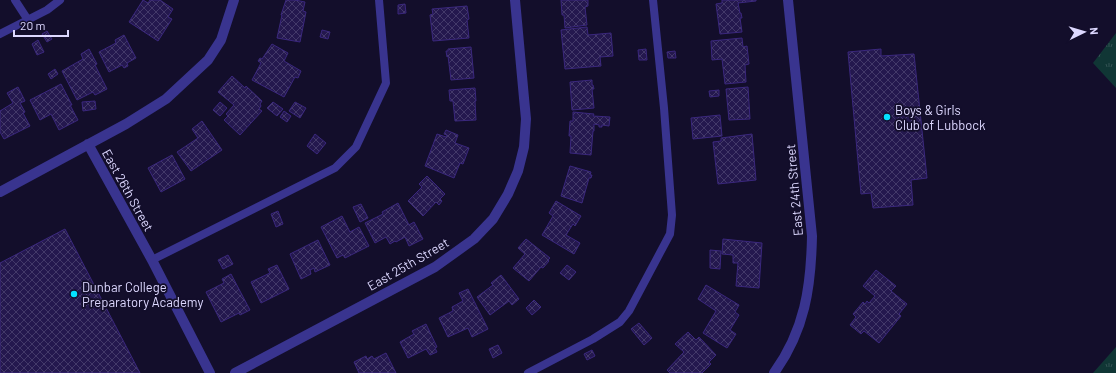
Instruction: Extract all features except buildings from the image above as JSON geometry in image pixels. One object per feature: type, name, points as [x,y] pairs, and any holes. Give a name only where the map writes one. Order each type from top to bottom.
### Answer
[{"type":"street","name":"East 26th Street","points":[[210,373],[152,260],[88,144],[166,99],[203,66],[221,40],[234,0]]},
{"type":"street","name":"East 25th Street","points":[[235,373],[435,267],[474,239],[492,219],[508,194],[524,147],[526,119],[514,0]]},
{"type":"street","name":"East 24th Street","points":[[775,372],[791,347],[802,318],[809,290],[812,236],[788,0]]},
{"type":"street","points":[[0,192],[88,144]]},
{"type":"lane","points":[[15,0],[28,20]]},
{"type":"lane","points":[[0,34],[47,10],[60,0]]},
{"type":"lane","points":[[152,260],[335,168],[356,147],[386,83],[379,0]]},
{"type":"lane","points":[[528,373],[593,339],[620,322],[629,311],[670,234],[672,215],[664,108],[653,0]]},
{"type":"green space","points":[[1116,33],[1116,88],[1093,63]]},
{"type":"green space","points":[[1116,347],[1116,373],[1093,373]]},
{"type":"place","name":"Boys & Girls Club of Lubbock","points":[[887,117]]},
{"type":"place","name":"Dunbar College Preparatory Academy","points":[[74,294]]}]
